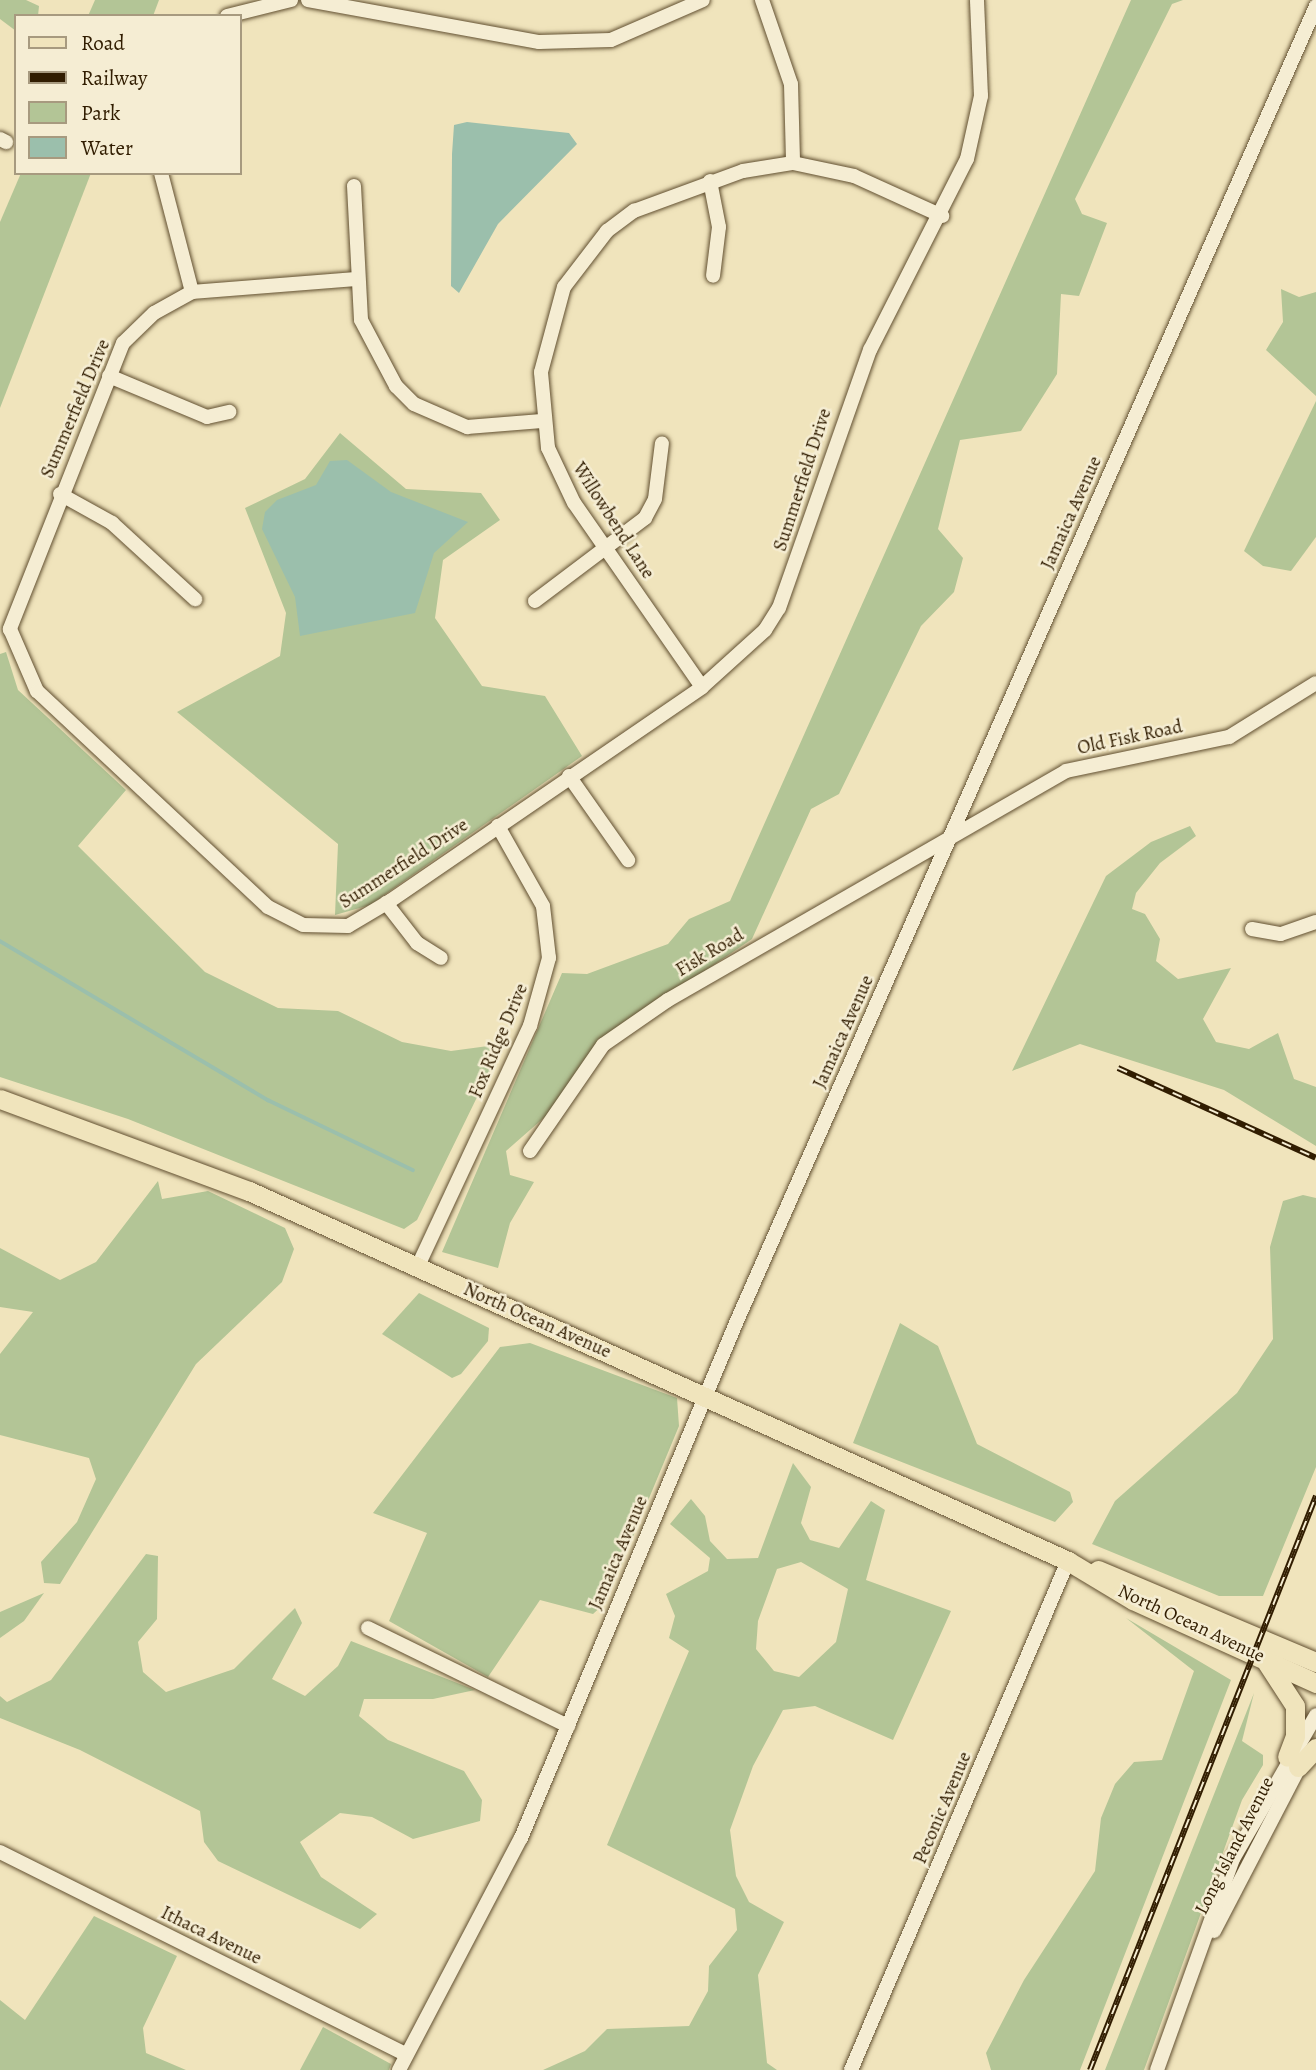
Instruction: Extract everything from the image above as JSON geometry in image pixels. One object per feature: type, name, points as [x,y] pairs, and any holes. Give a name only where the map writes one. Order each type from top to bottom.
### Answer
[{"type":"main road","name":"North Ocean Avenue","points":[[0,1100],[175,1160],[1068,1561],[1133,1600],[1316,1682]]},
{"type":"main road","name":"North Ocean Avenue","points":[[1068,1561],[1140,1584],[1316,1662]]},
{"type":"main road","points":[[1290,1650],[1316,1652]]},
{"type":"main road","points":[[1264,1660],[1295,1706],[1292,1762]]},
{"type":"main road","points":[[1292,1762],[1316,1748]]},
{"type":"street","points":[[235,14],[291,0]]},
{"type":"street","points":[[308,0],[539,42],[611,40],[703,0]]},
{"type":"street","points":[[762,0],[791,84],[793,163]]},
{"type":"street","name":"Summerfield Drive","points":[[356,279],[192,292],[154,313],[123,343],[61,494],[10,629],[37,691],[268,907],[303,925],[348,926],[386,903],[702,687],[742,656],[779,608],[849,401],[942,216],[978,122],[977,0]]},
{"type":"street","name":"Jamaica Avenue","points":[[399,2070],[521,1838],[706,1397],[1316,6]]},
{"type":"street","name":"Willowbend Lane","points":[[702,687],[608,551],[557,471],[542,421],[547,334],[583,260],[634,211],[710,181],[793,163],[854,176],[942,216]]},
{"type":"street","points":[[162,175],[192,292]]},
{"type":"street","points":[[710,181],[719,227],[713,276]]},
{"type":"street","points":[[354,186],[356,279],[366,337],[414,404],[443,420],[486,430],[542,421]]},
{"type":"street","points":[[109,376],[207,417],[229,412]]},
{"type":"street","points":[[535,601],[608,551],[636,528],[655,499],[662,443]]},
{"type":"street","points":[[61,494],[112,523],[195,599]]},
{"type":"street","name":"Old Fisk Road","points":[[952,834],[1066,771],[1229,737],[1316,683]]},
{"type":"street","points":[[569,776],[628,860]]},
{"type":"street","name":"Fox Ridge Drive","points":[[417,1268],[530,1026],[549,958],[543,906],[498,826]]},
{"type":"street","name":"Fisk Road","points":[[530,1151],[603,1045],[952,834]]},
{"type":"street","points":[[386,903],[417,943],[441,958]]},
{"type":"street","points":[[1252,929],[1281,934],[1316,922]]},
{"type":"street","name":"Peconic Avenue","points":[[851,2070],[1068,1561]]},
{"type":"street","points":[[368,1628],[568,1726]]},
{"type":"street","name":"Long Island Avenue","points":[[1157,2070],[1233,1859],[1292,1762],[1316,1715]]},
{"type":"street","name":"Long Island Avenue","points":[[1292,1762],[1316,1740]]},
{"type":"street","name":"Ithaca Avenue","points":[[0,1852],[406,2054]]},
{"type":"green space","points":[[0,0],[26,0],[39,6],[38,14],[14,14],[14,30],[0,19]]},
{"type":"green space","points":[[95,0],[159,0],[154,14],[89,14]]},
{"type":"green space","points":[[1131,0],[1183,0],[1172,4],[1075,199],[1082,214],[1107,223],[1079,296],[1061,294],[1057,374],[1021,431],[960,440],[938,529],[963,558],[954,592],[921,626],[839,794],[811,809],[752,939],[600,1042],[555,1108],[506,1151],[510,1175],[534,1182],[510,1223],[498,1268],[442,1252],[562,973],[587,974],[668,944],[689,919],[730,901]]},
{"type":"green space","points":[[20,175],[90,175],[0,408],[0,222]]},
{"type":"green space","points":[[1281,289],[1299,297],[1316,292],[1316,396],[1266,350],[1283,322]]},
{"type":"green space","points":[[1316,401],[1316,537],[1291,571],[1263,566],[1244,551]]},
{"type":"green space","points":[[340,433],[406,489],[481,493],[500,520],[443,560],[435,618],[482,686],[545,696],[582,756],[370,905],[335,915],[338,844],[177,712],[280,656],[286,613],[245,508],[305,479]]},
{"type":"green space","points":[[6,652],[18,690],[126,790],[78,846],[205,972],[278,1008],[338,1011],[402,1042],[451,1051],[503,1044],[417,1220],[404,1229],[128,1119],[0,1077],[0,654]]},
{"type":"green space","points":[[1190,826],[1196,836],[1160,863],[1136,893],[1132,909],[1145,914],[1160,939],[1156,961],[1178,979],[1231,968],[1203,1019],[1216,1042],[1249,1049],[1278,1033],[1294,1079],[1316,1087],[1316,1146],[1224,1090],[1080,1044],[1012,1071],[1106,876],[1151,842]]},
{"type":"green space","points":[[158,1181],[162,1199],[208,1191],[285,1228],[294,1249],[282,1282],[196,1364],[60,1584],[44,1583],[41,1562],[77,1522],[96,1479],[89,1458],[0,1435],[0,1354],[33,1312],[0,1307],[0,1248],[60,1280],[96,1262]]},
{"type":"green space","points":[[1303,1195],[1316,1198],[1316,1467],[1263,1596],[1219,1596],[1092,1544],[1115,1501],[1237,1393],[1273,1339],[1270,1247],[1283,1201]]},
{"type":"green space","points":[[419,1293],[489,1328],[488,1341],[461,1374],[452,1378],[382,1334]]},
{"type":"green space","points":[[900,1323],[938,1346],[977,1444],[1070,1492],[1073,1502],[1055,1522],[853,1443]]},
{"type":"green space","points":[[530,1343],[677,1398],[679,1426],[606,1602],[593,1614],[540,1600],[488,1677],[389,1621],[427,1533],[373,1513],[500,1347]]},
{"type":"green space","points":[[793,1463],[811,1487],[801,1523],[810,1540],[839,1548],[871,1501],[885,1510],[866,1580],[951,1611],[893,1740],[815,1706],[783,1710],[753,1766],[730,1830],[736,1876],[749,1902],[784,1922],[758,1975],[767,2063],[777,2070],[543,2070],[585,2051],[607,2029],[689,2026],[708,1991],[709,1966],[737,1930],[735,1909],[607,1845],[689,1651],[669,1638],[675,1616],[666,1594],[708,1571],[710,1558],[670,1524],[691,1499],[705,1516],[710,1541],[727,1559],[758,1558]],"holes":[[[801,1562],[848,1589],[836,1642],[799,1677],[774,1671],[756,1649],[758,1621],[777,1569]]]},
{"type":"green space","points":[[146,1554],[158,1556],[157,1619],[138,1642],[143,1672],[166,1692],[234,1669],[295,1608],[302,1623],[272,1679],[305,1696],[338,1666],[351,1641],[475,1690],[433,1699],[364,1699],[359,1716],[388,1740],[464,1771],[482,1800],[480,1821],[413,1839],[372,1817],[340,1813],[300,1842],[321,1877],[377,1914],[360,1929],[218,1861],[204,1842],[200,1811],[80,1750],[0,1718],[0,1696],[7,1702],[51,1680]]},
{"type":"green space","points":[[44,1593],[24,1621],[0,1638],[0,1612]]},
{"type":"green space","points":[[1126,1618],[1231,1680],[1080,2070],[991,2070],[986,2053],[1024,1980],[1095,1871],[1101,1818],[1115,1784],[1134,1762],[1162,1760],[1194,1671]]},
{"type":"green space","points":[[1254,1693],[1242,1741],[1263,1755],[1263,1765],[1242,1800],[1144,2070],[1105,2070]]},
{"type":"green space","points":[[94,1916],[177,1956],[143,2028],[146,2053],[186,2070],[0,2070],[0,2000],[25,2020]]},
{"type":"green space","points":[[323,2027],[391,2064],[389,2070],[300,2070]]},
{"type":"water","points":[[467,122],[569,133],[577,144],[498,224],[459,293],[451,286],[452,154],[454,125]]},
{"type":"water","points":[[347,460],[391,492],[468,522],[434,553],[415,613],[300,636],[295,597],[262,529],[265,512],[277,500],[316,485],[330,461]]},
{"type":"waterway","points":[[0,941],[268,1100],[413,1170]]},
{"type":"railway","points":[[1118,1068],[1316,1158]]},
{"type":"railway","points":[[1090,2070],[1316,1496]]}]
